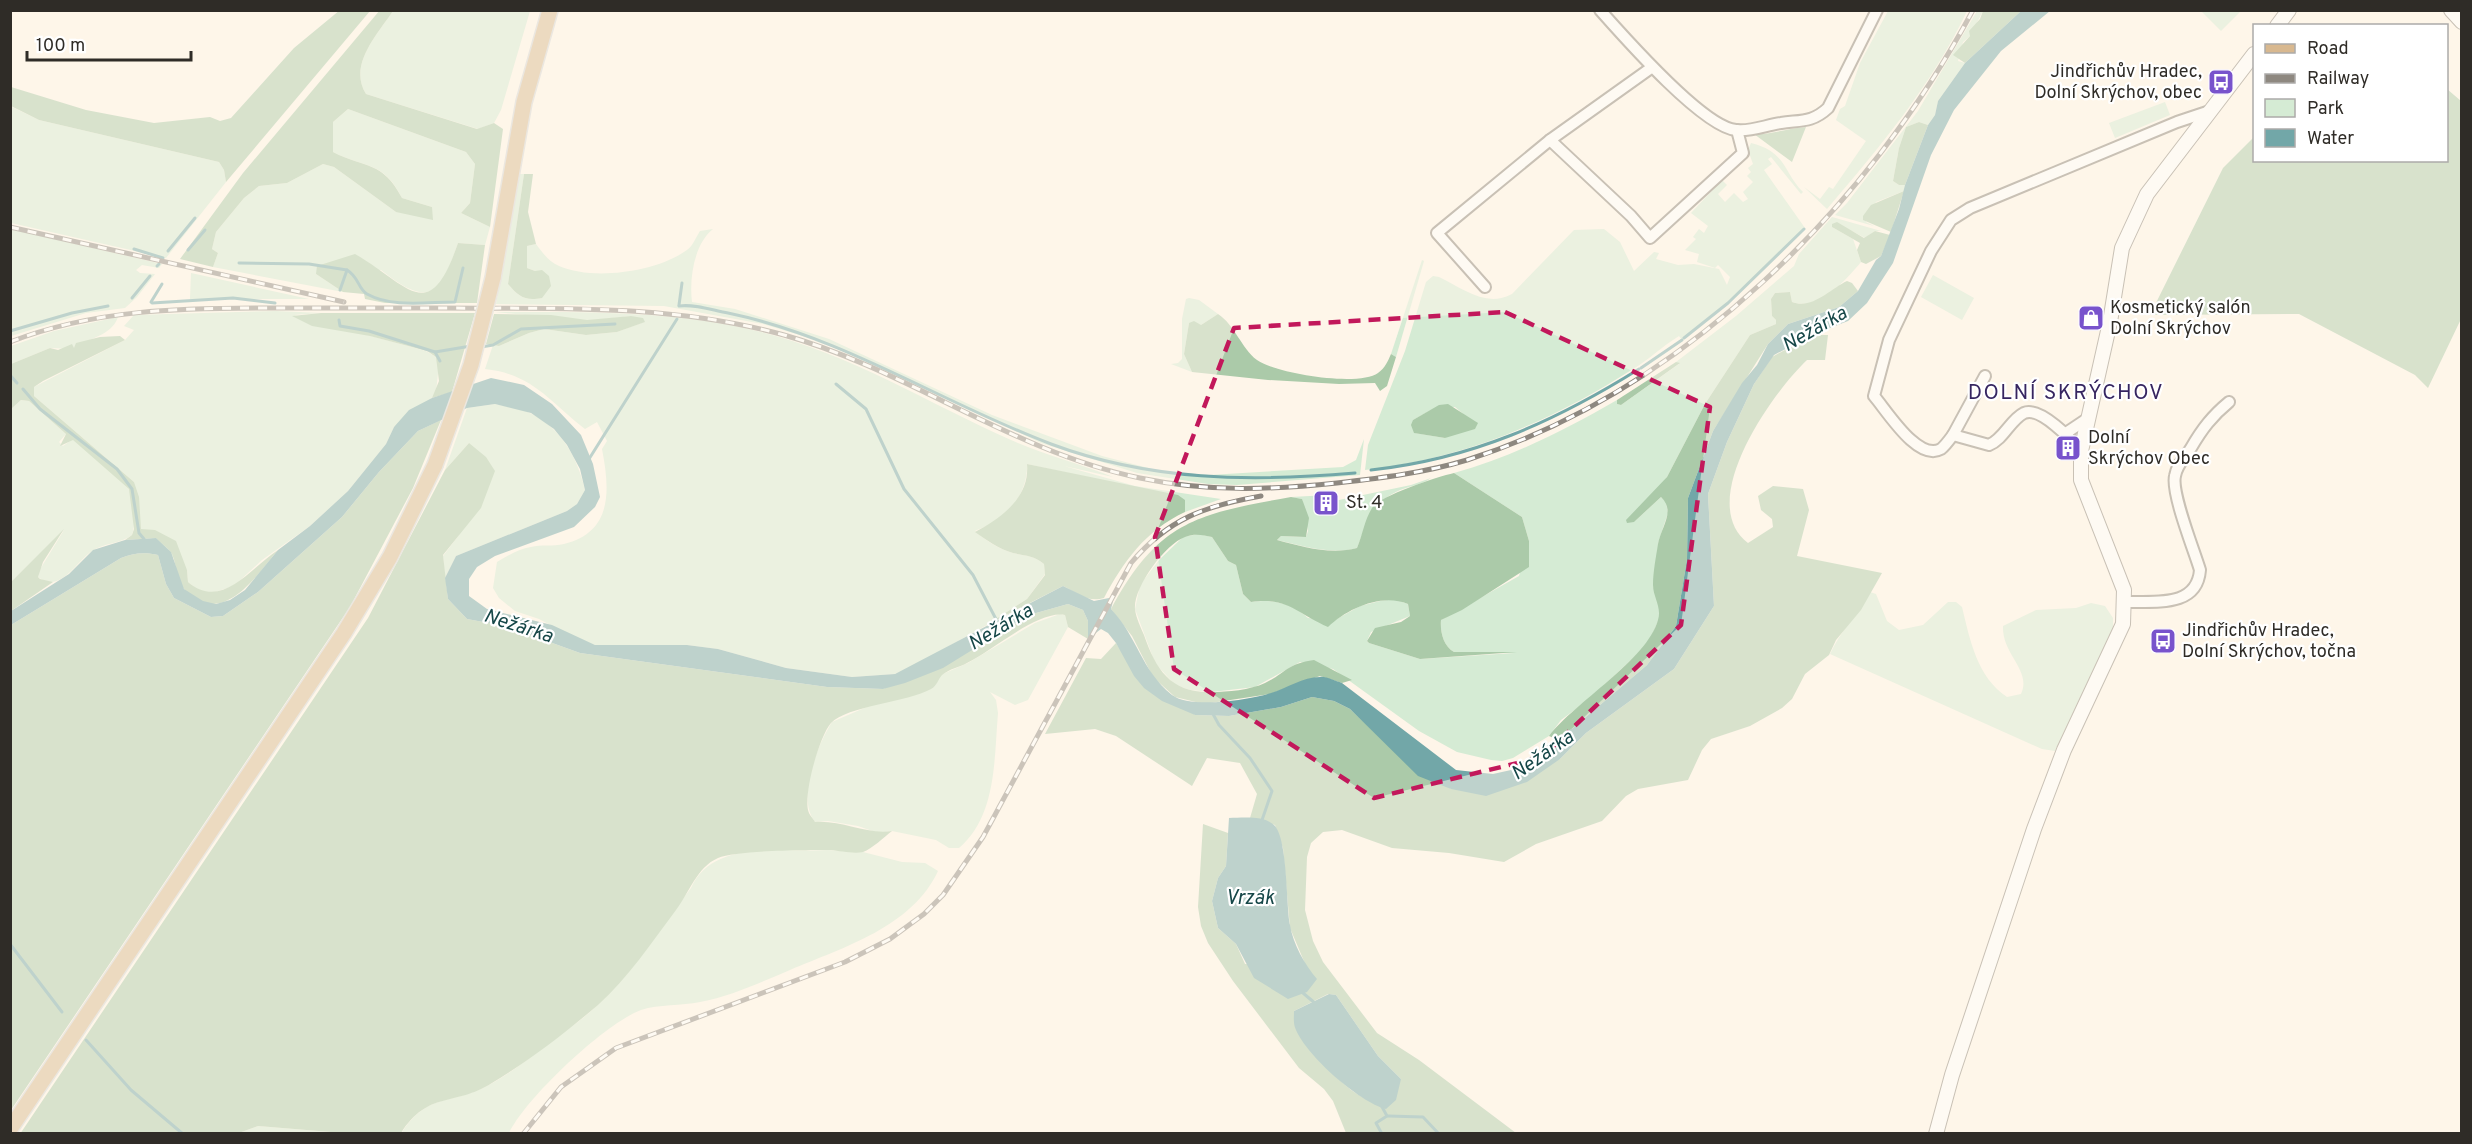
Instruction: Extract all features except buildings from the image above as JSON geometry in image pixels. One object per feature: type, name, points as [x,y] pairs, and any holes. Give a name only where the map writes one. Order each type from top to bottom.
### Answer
[{"type":"main road","points":[[10,1129],[344,633],[390,556],[435,465],[471,365],[493,278],[524,102],[550,10]]},
{"type":"street","points":[[1600,10],[1651,68],[1715,123],[1737,130],[1809,121],[1819,116],[1827,108],[1877,10]]},
{"type":"street","points":[[2278,24],[2289,10]]},
{"type":"street","points":[[2451,10],[2462,22]]},
{"type":"street","points":[[1936,1134],[1952,1075],[2034,829],[2064,750],[2120,634],[2126,602],[2120,577],[2081,480],[2081,451],[2110,322],[2122,248],[2147,194],[2253,55]]},
{"type":"street","points":[[1485,288],[1437,233],[1550,140],[1651,68]]},
{"type":"street","points":[[1985,376],[1953,435],[1940,449],[1929,451],[1916,447],[1874,396],[1889,340],[1940,234],[1952,220],[1970,208],[2177,122],[2210,111]]},
{"type":"street","points":[[1550,140],[1631,216],[1650,238],[1743,153],[1737,130]]},
{"type":"street","points":[[2126,602],[2181,599],[2194,590],[2199,581],[2200,570],[2175,491],[2174,477],[2180,460],[2189,451],[2202,427],[2229,402]]},
{"type":"street","points":[[1953,435],[1989,445],[1998,441],[2023,414],[2031,412],[2066,433],[2081,451]]},
{"type":"street","points":[[2066,433],[2087,419]]},
{"type":"highlighted area","points":[[1505,312],[1710,407],[1681,625],[1542,757],[1374,798],[1174,669],[1155,537],[1234,328]]},
{"type":"green space","points":[[340,10],[370,11],[226,182],[224,170],[219,162],[39,120],[11,106],[11,87],[86,110],[154,123],[210,117],[220,121],[231,118],[294,48]]},
{"type":"green space","points":[[380,10],[393,11],[362,61],[361,83],[366,94],[477,129],[494,123],[503,129],[490,227],[461,213],[470,203],[475,164],[466,152],[348,109],[333,122],[333,152],[380,171],[395,186],[402,198],[432,207],[433,220],[396,212],[334,167],[323,164],[287,183],[259,186],[244,198],[216,232],[212,249],[218,253],[213,267],[180,259],[243,173]]},
{"type":"green space","points":[[393,11],[530,11],[501,110],[494,123],[478,129],[366,94],[361,83],[362,61]]},
{"type":"green space","points":[[1888,11],[1967,11],[1938,65],[1921,90],[1885,139],[1827,209],[1804,187],[1820,199],[1829,187],[1833,189],[1866,141],[1836,120],[1840,109],[1845,106],[1860,63]]},
{"type":"green space","points":[[1977,11],[1983,11],[1970,36],[1963,42],[1958,61],[1965,63],[1938,101],[1935,115],[1928,125],[1919,122],[1906,127],[1899,148],[1893,181],[1899,185],[1905,185],[1904,191],[1876,202],[1866,222],[1874,226],[1835,215],[1847,203],[1918,111]]},
{"type":"green space","points":[[1983,11],[2021,11],[1965,63],[1953,55],[1970,36],[1969,31],[1980,19]]},
{"type":"green space","points":[[2201,11],[2241,11],[2221,31]]},
{"type":"green space","points":[[2448,90],[2461,101],[2461,319],[2428,388],[2415,375],[2299,314],[2150,315],[2223,168],[2253,138],[2253,162],[2448,162]]},
{"type":"green space","points":[[2165,102],[2170,115],[2115,138],[2109,123]]},
{"type":"green space","points":[[10,106],[39,120],[219,162],[224,170],[226,182],[166,258],[11,223]]},
{"type":"green space","points":[[348,109],[466,152],[475,164],[470,203],[461,213],[490,227],[485,245],[458,243],[445,275],[438,285],[431,291],[422,292],[397,282],[381,270],[316,274],[343,292],[213,267],[218,253],[212,249],[216,232],[244,198],[259,186],[287,183],[323,164],[334,167],[396,212],[432,207],[402,198],[388,177],[381,171],[333,152],[333,122]]},
{"type":"green space","points":[[1919,122],[1928,125],[1905,185],[1899,185],[1893,181],[1899,148],[1906,127]]},
{"type":"green space","points":[[1806,127],[1792,162],[1754,134],[1767,133]]},
{"type":"green space","points":[[1751,143],[1763,147],[1783,163],[1803,192],[1801,194],[1771,157],[1768,159],[1772,164],[1764,170],[1805,228],[1728,303],[1682,340],[1679,336],[1602,388],[1538,421],[1505,435],[1437,457],[1365,470],[1368,445],[1405,351],[1426,282],[1433,276],[1484,298],[1502,298],[1512,294],[1574,230],[1604,229],[1620,242],[1634,271],[1654,252],[1659,253],[1656,259],[1678,265],[1694,264],[1719,269],[1727,285],[1730,277],[1718,265],[1715,268],[1697,262],[1699,254],[1685,250],[1696,239],[1693,237],[1699,229],[1704,233],[1708,226],[1691,213],[1722,180],[1727,185],[1718,194],[1725,202],[1734,193],[1743,202],[1748,199],[1743,192],[1753,182],[1747,176],[1751,172],[1748,168],[1753,164],[1748,150]],"holes":[[[1455,407],[1468,418],[1445,438],[1415,433],[1413,420],[1431,410]]]},
{"type":"green space","points":[[520,174],[524,174],[508,284],[523,297],[542,298],[535,271],[527,268],[527,246],[536,244],[552,262],[573,271],[624,272],[642,269],[674,258],[693,244],[700,231],[713,229],[701,244],[694,262],[691,283],[692,302],[735,309],[829,339],[992,415],[1102,456],[1160,471],[1209,475],[1343,467],[1356,460],[1364,439],[1360,475],[1237,485],[1208,484],[1137,473],[1041,443],[864,358],[826,343],[763,324],[664,306],[496,304]]},
{"type":"green space","points":[[524,174],[533,174],[528,212],[536,244],[527,246],[527,268],[535,271],[542,270],[549,276],[551,286],[542,298],[536,299],[523,297],[508,284]]},
{"type":"green space","points":[[1904,191],[1891,232],[1863,220],[1863,216],[1871,205]]},
{"type":"green space","points":[[1832,217],[1881,231],[1875,231],[1865,238],[1852,231],[1832,227],[1853,239],[1861,262],[1840,285],[1822,298],[1802,304],[1792,302],[1790,292],[1775,293],[1771,299],[1772,316],[1776,324],[1750,335],[1705,404],[1667,477],[1634,522],[1661,497],[1666,502],[1668,513],[1659,540],[1653,586],[1659,605],[1659,619],[1653,633],[1646,646],[1588,700],[1561,720],[1549,736],[1513,758],[1502,761],[1491,760],[1457,752],[1419,731],[1333,669],[1300,662],[1255,687],[1212,692],[1190,690],[1175,685],[1155,663],[1135,609],[1140,585],[1159,560],[1183,537],[1198,534],[1212,537],[1228,561],[1236,565],[1243,594],[1251,602],[1281,603],[1308,618],[1335,620],[1360,606],[1395,599],[1408,604],[1410,616],[1371,632],[1367,641],[1369,643],[1420,659],[1514,653],[1454,652],[1443,638],[1441,620],[1519,576],[1529,541],[1522,517],[1454,473],[1538,442],[1617,400],[1617,404],[1621,405],[1679,364],[1676,362],[1736,316],[1794,266],[1799,254]]},
{"type":"green space","points":[[1837,222],[1864,238],[1875,231],[1890,235],[1881,256],[1866,264],[1861,262],[1857,250],[1860,243],[1832,227],[1832,224]]},
{"type":"green space","points":[[11,229],[162,264],[159,268],[142,265],[136,270],[140,273],[155,274],[125,308],[86,313],[11,336]]},
{"type":"green space","points":[[458,243],[485,245],[477,303],[385,303],[365,299],[364,294],[343,292],[316,274],[317,266],[355,254],[404,287],[416,292],[427,292],[437,285]]},
{"type":"green space","points":[[1422,260],[1424,261],[1396,357],[1391,354]]},
{"type":"green space","points":[[191,273],[309,299],[190,299]]},
{"type":"green space","points":[[1933,275],[1974,298],[1962,320],[1921,297]]},
{"type":"green space","points":[[1847,281],[1852,283],[1858,291],[1839,307],[1788,324],[1768,344],[1713,431],[1688,498],[1687,559],[1676,626],[1647,665],[1573,728],[1556,739],[1549,736],[1575,709],[1626,665],[1651,635],[1658,620],[1659,611],[1653,580],[1658,544],[1667,514],[1665,502],[1661,497],[1634,522],[1627,523],[1626,520],[1667,477],[1705,404],[1750,335],[1776,324],[1772,316],[1771,299],[1775,293],[1790,292],[1792,302],[1807,303],[1821,298]]},
{"type":"green space","points":[[1186,299],[1199,300],[1218,314],[1201,325],[1189,323],[1184,354],[1192,372],[1171,364],[1178,363],[1182,359],[1182,319]]},
{"type":"green space","points":[[276,311],[321,313],[294,315],[426,351],[436,357],[439,364],[436,392],[432,398],[394,427],[386,444],[348,491],[310,526],[262,560],[234,586],[212,593],[199,591],[188,582],[187,570],[141,529],[134,482],[34,396],[34,387],[125,340],[134,330],[124,326],[134,315]]},
{"type":"green space","points":[[495,312],[662,316],[761,332],[826,353],[888,380],[1011,440],[1113,477],[1064,466],[1135,486],[1221,499],[1185,512],[1185,507],[1151,491],[1027,464],[1026,479],[1012,507],[992,524],[975,531],[1003,549],[1040,561],[1044,564],[1045,574],[1027,599],[985,626],[895,674],[852,677],[786,668],[718,649],[687,645],[595,645],[581,641],[539,619],[515,611],[499,598],[493,588],[497,562],[527,548],[564,544],[592,530],[600,519],[604,507],[606,479],[602,449],[607,441],[597,422],[585,429],[529,383],[502,372],[485,369],[493,345],[499,346],[529,333],[544,329],[586,335],[617,332],[644,322],[631,316],[587,321]]},
{"type":"green space","points":[[321,313],[475,313],[452,392],[432,398],[439,381],[436,357],[427,351],[370,336],[312,326],[292,316]]},
{"type":"green space","points":[[494,314],[551,315],[587,320],[631,316],[643,318],[645,322],[617,332],[586,335],[544,329],[499,346],[486,344]]},
{"type":"green space","points":[[1218,314],[1229,324],[1251,355],[1281,370],[1336,379],[1368,377],[1383,369],[1391,354],[1396,357],[1387,386],[1380,391],[1375,383],[1339,384],[1268,380],[1192,372],[1184,354],[1189,323],[1194,321],[1201,325]]},
{"type":"green space","points":[[118,317],[115,324],[105,333],[74,349],[50,348],[11,364],[11,346],[54,331]]},
{"type":"green space","points":[[1812,335],[1828,335],[1825,360],[1807,360],[1792,375],[1759,421],[1744,448],[1734,476],[1730,502],[1734,525],[1748,543],[1773,527],[1772,519],[1761,510],[1758,496],[1773,486],[1803,489],[1809,510],[1797,556],[1882,573],[1861,610],[1836,640],[1829,655],[1805,674],[1792,699],[1782,708],[1750,726],[1711,739],[1702,750],[1688,780],[1638,789],[1626,796],[1602,821],[1536,844],[1504,862],[1449,853],[1392,848],[1342,830],[1323,832],[1311,843],[1307,857],[1305,910],[1313,941],[1323,962],[1377,1033],[1419,1060],[1516,1133],[1346,1133],[1333,1101],[1324,1089],[1299,1068],[1233,981],[1208,943],[1201,926],[1198,907],[1203,824],[1228,833],[1226,866],[1218,878],[1212,901],[1218,928],[1236,944],[1245,964],[1306,966],[1290,928],[1283,848],[1275,825],[1250,818],[1257,794],[1240,763],[1207,758],[1192,786],[1116,736],[1095,729],[1045,734],[1086,658],[1101,659],[1116,643],[1124,655],[1195,715],[1229,716],[1281,707],[1312,697],[1334,701],[1350,709],[1388,745],[1451,789],[1560,759],[1586,733],[1674,669],[1714,606],[1708,494],[1727,442],[1754,384],[1772,357]],"holes":[[[1328,994],[1336,995],[1378,1056],[1401,1079],[1362,1097],[1350,1089],[1331,1070],[1315,1048],[1294,1011]]]},
{"type":"green space","points":[[120,336],[125,340],[34,387],[34,396],[134,482],[139,497],[141,529],[155,530],[176,541],[187,570],[188,582],[200,590],[212,592],[235,584],[278,550],[249,585],[225,602],[212,604],[198,600],[184,589],[179,582],[172,554],[156,538],[125,540],[132,535],[134,529],[129,489],[73,440],[60,446],[66,434],[29,401],[21,400],[11,409],[11,364],[50,348],[58,350],[72,344],[74,348],[76,343],[100,337]]},
{"type":"green space","points":[[1676,362],[1680,363],[1621,405],[1617,404],[1617,400]]},
{"type":"green space","points":[[21,400],[29,401],[66,434],[59,442],[63,446],[73,439],[111,470],[125,483],[132,499],[134,519],[132,535],[96,548],[61,579],[53,582],[38,577],[39,571],[64,530],[11,582],[11,409]]},
{"type":"green space","points":[[495,404],[528,412],[552,428],[573,456],[585,490],[577,504],[567,511],[456,556],[445,578],[443,556],[459,535],[469,443],[445,470],[467,408]]},
{"type":"green space","points":[[1448,404],[1478,423],[1475,429],[1445,438],[1414,433],[1411,425],[1413,420],[1439,405]]},
{"type":"green space","points":[[441,420],[413,488],[350,607],[11,1110],[11,625],[121,558],[139,554],[158,555],[166,584],[174,598],[211,617],[223,616],[258,592],[342,517],[379,472],[418,431]]},
{"type":"green space","points":[[469,443],[486,457],[495,471],[481,508],[443,555],[448,599],[467,619],[505,626],[580,653],[827,687],[883,689],[998,635],[1029,615],[1068,604],[1083,610],[1088,621],[1088,639],[1068,627],[1065,615],[1054,615],[1029,625],[977,657],[945,673],[931,689],[839,717],[826,730],[817,752],[808,791],[809,813],[815,822],[835,823],[873,831],[892,831],[863,852],[790,850],[756,852],[727,855],[711,862],[699,874],[676,910],[639,959],[598,1005],[546,1046],[492,1083],[466,1095],[422,1110],[411,1119],[401,1133],[343,1133],[258,1126],[236,1134],[20,1134],[368,618],[445,470]]},
{"type":"green space","points":[[1027,464],[1178,495],[1185,500],[1185,512],[1159,528],[1137,548],[1119,572],[1104,598],[1087,598],[1063,586],[985,626],[1027,599],[1045,575],[1044,564],[1040,561],[1003,549],[975,532],[1004,513],[1019,497],[1027,476]]},
{"type":"green space","points":[[1454,473],[1522,517],[1529,541],[1529,567],[1462,610],[1441,620],[1443,638],[1454,652],[1517,652],[1420,659],[1369,643],[1367,641],[1375,628],[1401,622],[1410,616],[1408,604],[1398,601],[1377,601],[1355,608],[1328,627],[1284,604],[1251,602],[1243,594],[1236,565],[1228,561],[1212,537],[1192,535],[1177,541],[1160,557],[1145,579],[1136,600],[1136,616],[1154,659],[1167,677],[1175,684],[1197,691],[1232,691],[1259,685],[1292,666],[1314,660],[1352,680],[1342,683],[1320,676],[1270,694],[1204,704],[1175,697],[1153,677],[1132,636],[1111,609],[1146,556],[1184,526],[1206,516],[1291,497],[1302,499],[1309,518],[1306,537],[1281,536],[1277,540],[1317,549],[1347,550],[1357,548],[1369,513],[1377,503],[1410,487]]},
{"type":"green space","points":[[1431,478],[1396,492],[1379,503],[1370,515],[1357,548],[1327,550],[1277,540],[1281,536],[1306,537],[1308,531],[1302,499],[1291,497],[1329,495],[1333,496],[1334,500],[1339,500],[1411,485]]},
{"type":"green space","points":[[64,529],[43,562],[38,577],[53,582],[11,611],[11,582]]},
{"type":"green space","points":[[1870,592],[1876,594],[1887,621],[1899,630],[1923,625],[1948,602],[1956,602],[1962,607],[1976,657],[1988,679],[2007,697],[2021,694],[2023,677],[2007,645],[2003,626],[2036,610],[2076,608],[2091,603],[2105,606],[2113,618],[2113,628],[2055,751],[2042,749],[1830,654]]},
{"type":"green space","points":[[1060,614],[1065,615],[1068,627],[1028,700],[1015,705],[990,692],[996,700],[998,713],[991,785],[981,820],[959,848],[949,848],[936,840],[892,831],[878,833],[858,826],[828,821],[815,822],[810,812],[808,786],[820,744],[832,722],[968,663],[1035,623]]},
{"type":"green space","points":[[751,851],[863,852],[902,862],[925,863],[938,871],[912,907],[875,933],[854,943],[723,996],[693,1003],[648,1008],[625,1018],[587,1046],[548,1082],[518,1118],[509,1133],[401,1134],[420,1111],[440,1101],[489,1085],[587,1015],[635,964],[701,872],[715,861]]},
{"type":"green space","points":[[258,1126],[343,1133],[236,1134]]},
{"type":"water","name":"Nežárka","points":[[2021,11],[2050,11],[2001,51],[1954,110],[1931,155],[1893,263],[1867,303],[1848,321],[1812,335],[1774,355],[1754,384],[1727,442],[1708,494],[1714,606],[1674,669],[1586,733],[1560,759],[1527,782],[1486,796],[1451,789],[1418,776],[1350,709],[1334,701],[1312,697],[1281,707],[1229,716],[1195,715],[1162,701],[1144,688],[1134,676],[1108,633],[1101,629],[1088,639],[1088,621],[1083,610],[1068,604],[1029,615],[943,668],[883,689],[827,687],[580,653],[505,626],[467,619],[448,599],[445,578],[456,556],[567,511],[577,504],[585,490],[580,469],[567,445],[554,429],[531,413],[495,404],[467,408],[418,431],[379,472],[342,517],[258,592],[223,616],[211,617],[174,598],[166,584],[158,555],[139,554],[121,558],[11,625],[11,611],[69,574],[93,550],[125,540],[156,538],[171,552],[184,589],[203,601],[216,604],[230,600],[245,590],[278,550],[310,526],[348,491],[386,444],[394,427],[409,410],[432,398],[491,378],[524,385],[552,404],[581,435],[593,464],[600,497],[595,507],[574,527],[495,556],[477,567],[469,579],[469,596],[487,609],[552,625],[595,645],[687,645],[718,649],[786,668],[852,677],[895,674],[1063,586],[1094,601],[1114,597],[1111,609],[1127,630],[1153,675],[1172,695],[1181,699],[1192,702],[1220,702],[1249,698],[1271,693],[1314,677],[1325,677],[1342,683],[1456,770],[1493,774],[1511,770],[1573,728],[1647,665],[1676,626],[1687,559],[1688,498],[1713,431],[1742,383],[1757,365],[1768,344],[1788,324],[1839,307],[1858,291],[1876,260],[1881,256],[1899,209],[1905,185],[1928,125],[1935,115],[1938,101],[1965,63]]},
{"type":"water","name":"Vrzák","points":[[1229,818],[1264,820],[1274,825],[1279,832],[1292,932],[1300,954],[1317,979],[1307,992],[1288,999],[1254,978],[1236,944],[1218,928],[1212,901],[1218,878],[1226,866]]},
{"type":"water","points":[[1329,994],[1336,995],[1378,1056],[1401,1079],[1396,1100],[1386,1109],[1362,1097],[1335,1077],[1311,1052],[1296,1030],[1294,1011]]},
{"type":"waterway","points":[[168,251],[195,218]]},
{"type":"waterway","points":[[1684,338],[1728,303],[1804,229]]},
{"type":"waterway","points":[[188,250],[205,230]]},
{"type":"waterway","points":[[134,249],[163,258]]},
{"type":"waterway","points":[[239,263],[309,264],[347,270]]},
{"type":"waterway","points":[[340,290],[347,270],[354,276],[364,292],[387,301],[398,303],[455,302],[463,268]]},
{"type":"waterway","points":[[132,298],[150,276]]},
{"type":"waterway","points":[[679,305],[682,283]]},
{"type":"waterway","points":[[151,302],[162,284]]},
{"type":"waterway","points":[[152,303],[233,298],[275,303]]},
{"type":"waterway","points":[[10,331],[72,313],[108,306]]},
{"type":"waterway","points":[[679,306],[728,313],[812,338],[892,372],[1011,428],[1088,456],[1163,472],[1201,476],[1239,478],[1355,473]]},
{"type":"waterway","points":[[589,459],[677,319]]},
{"type":"waterway","points":[[339,320],[340,326],[369,331],[435,352],[440,361]]},
{"type":"waterway","points":[[481,347],[493,345],[521,329],[615,324]]},
{"type":"waterway","points":[[1641,368],[1682,340]]},
{"type":"waterway","points":[[435,352],[471,346]]},
{"type":"waterway","points":[[1371,470],[1444,457],[1511,435],[1575,406],[1639,369]]},
{"type":"waterway","points":[[10,375],[17,383]]},
{"type":"waterway","name":"Nežárka","points":[[836,384],[866,409],[904,489],[973,575],[998,623]]},
{"type":"waterway","points":[[23,389],[40,409],[117,469],[132,489],[139,533],[144,539]]},
{"type":"waterway","points":[[1213,714],[1219,725],[1250,758],[1272,791],[1261,823]]},
{"type":"waterway","points":[[10,944],[62,1012]]},
{"type":"waterway","points":[[1303,993],[1316,1004]]},
{"type":"waterway","points":[[86,1040],[131,1090],[183,1134]]},
{"type":"waterway","points":[[1381,1105],[1387,1116],[1376,1123],[1382,1134]]},
{"type":"waterway","points":[[1388,1116],[1423,1117],[1439,1134]]},
{"type":"railway","points":[[10,342],[74,323],[171,310],[523,308],[611,310],[698,317],[784,335],[830,350],[874,368],[1048,450],[1093,466],[1140,478],[1214,488],[1263,488],[1337,483],[1402,474],[1467,460],[1546,429],[1622,388],[1694,339],[1762,283],[1824,221],[1880,154],[1930,83],[1973,10]]},
{"type":"railway","points":[[10,227],[344,302]]},
{"type":"railway","points":[[523,1134],[561,1087],[616,1048],[845,962],[890,939],[924,914],[943,895],[983,837],[1131,563],[1159,535],[1189,516],[1222,504],[1261,496]]},
{"type":"place","name":"Jindřichův Hradec, Dolní Skrýchov, obec","points":[[2221,82]]},
{"type":"place","name":"Kosmetický salón Dolní Skrýchov","points":[[2091,318]]},
{"type":"place","name":"Dolní Skrýchov Obec","points":[[2068,448]]},
{"type":"place","name":"St. 4","points":[[1326,503]]},
{"type":"place","name":"Jindřichův Hradec, Dolní Skrýchov, točna","points":[[2163,641]]},
{"type":"district","name":"DOLNÍ SKRÝCHOV","points":[[2066,393]]}]
